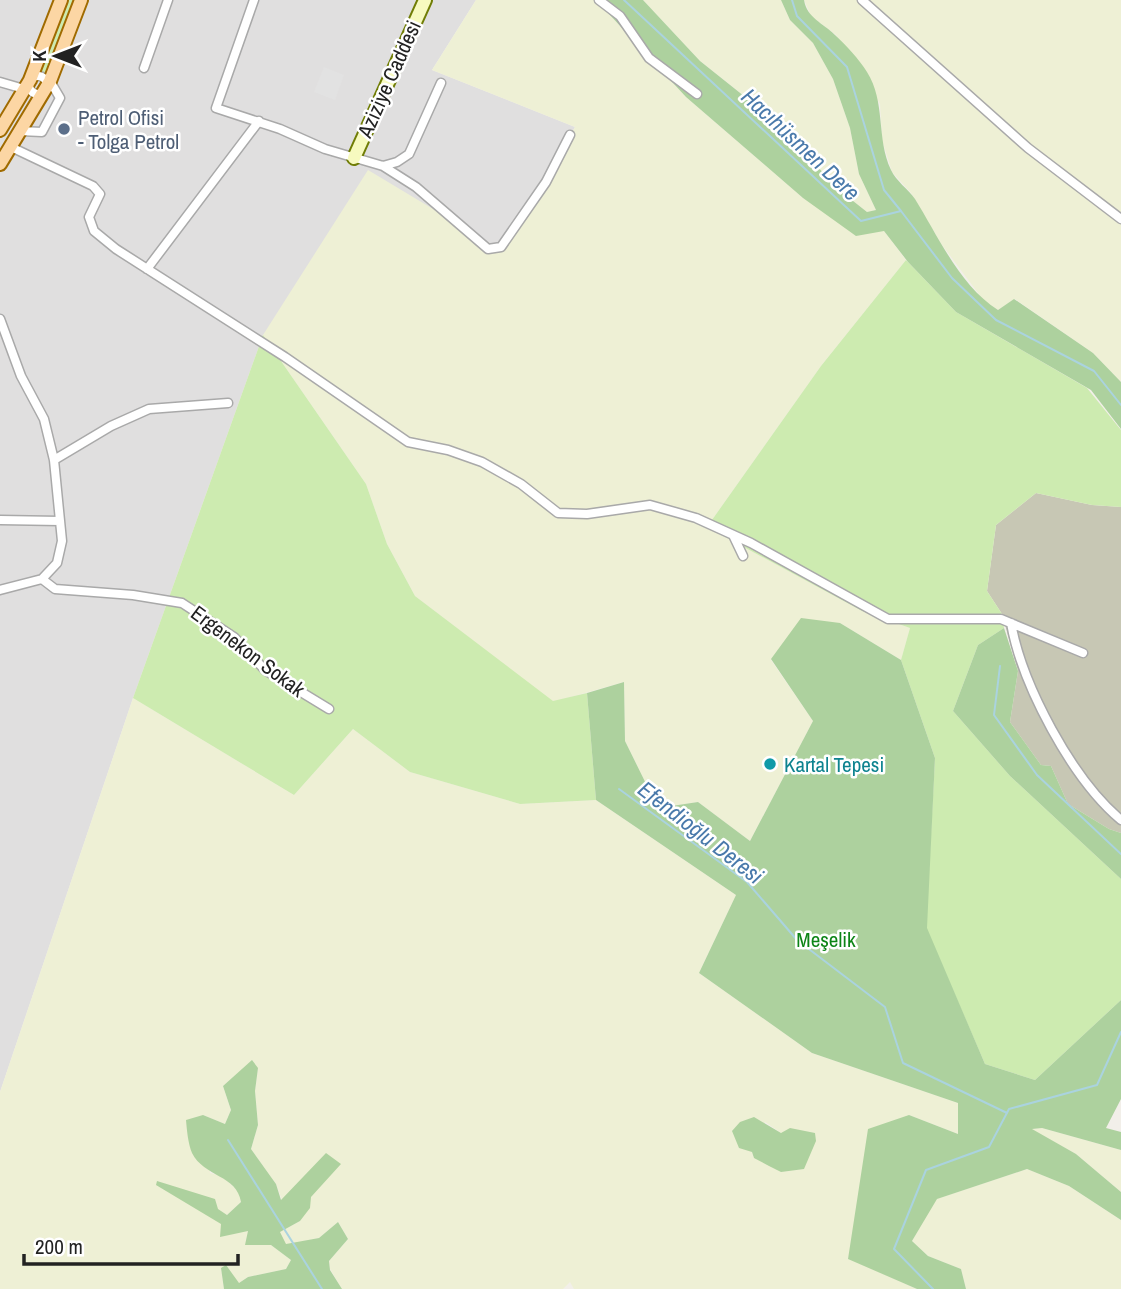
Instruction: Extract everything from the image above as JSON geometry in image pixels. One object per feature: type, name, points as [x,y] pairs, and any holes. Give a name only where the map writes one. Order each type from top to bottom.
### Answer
[{"type":"main road","points":[[0,130],[27,85],[61,0]]},
{"type":"main road","points":[[0,164],[48,86],[81,0]]},
{"type":"street","points":[[144,68],[168,0]]},
{"type":"street","points":[[254,0],[216,107],[258,121],[297,139],[383,166],[416,187],[488,249],[501,247],[546,182],[570,135]]},
{"type":"street","name":"Aziziye Caddesi","points":[[354,158],[425,0]]},
{"type":"street","points":[[599,0],[620,16],[649,58],[697,94]]},
{"type":"street","points":[[862,0],[1028,148],[1121,219]]},
{"type":"street","points":[[0,82],[27,85],[35,93],[48,86],[60,98],[42,132],[20,131]]},
{"type":"street","points":[[383,166],[397,162],[409,154],[441,83]]},
{"type":"street","points":[[148,269],[258,121]]},
{"type":"street","points":[[10,147],[93,186],[100,194],[89,217],[93,231],[148,269],[285,357],[408,442],[448,450],[482,461],[521,484],[558,513],[587,514],[650,505],[696,518],[733,535],[888,619],[1001,619],[1083,653]]},
{"type":"street","points":[[0,590],[42,579],[57,563],[62,541],[54,460],[44,419],[21,376],[1,322]]},
{"type":"street","points":[[54,460],[111,426],[149,409],[228,403]]},
{"type":"street","points":[[0,520],[60,522]]},
{"type":"street","points":[[733,535],[743,556]]},
{"type":"street","name":"Ergenekon Sokak","points":[[42,579],[55,589],[133,595],[182,603],[234,637],[265,670],[329,709]]},
{"type":"street","points":[[1011,623],[1015,648],[1039,706],[1067,754],[1121,820]]},
{"type":"shaded area","points":[[0,0],[476,0],[432,70],[575,127],[503,252],[263,335],[133,698],[0,1092]]},
{"type":"shaded area","points":[[476,0],[596,0],[686,97],[803,198],[884,231],[906,260],[821,366],[707,527],[862,611],[910,628],[901,660],[840,623],[771,660],[813,721],[750,841],[698,802],[658,808],[625,741],[624,682],[553,702],[415,596],[387,544],[366,484],[263,335],[368,170],[503,251],[575,127],[432,70]]},
{"type":"shaded area","points":[[643,0],[781,0],[790,20],[813,43],[833,79],[850,128],[859,174],[876,210],[867,212],[843,193],[762,110],[700,61]]},
{"type":"shaded area","points":[[804,0],[1121,0],[1121,382],[1093,353],[1015,299],[998,310],[984,301],[942,245],[911,193],[892,172],[882,140],[880,104],[836,35],[811,16]]},
{"type":"shaded area","points":[[324,67],[344,75],[335,100],[314,92]]},
{"type":"shaded area","points":[[1036,493],[1092,505],[1121,507],[1121,833],[1109,829],[1068,804],[1051,766],[1041,765],[1010,722],[1018,671],[1002,614],[987,591],[996,525]]},
{"type":"shaded area","points":[[133,698],[294,795],[353,729],[410,772],[520,804],[596,800],[736,895],[699,973],[812,1053],[958,1103],[958,1134],[909,1115],[848,1258],[917,1289],[574,1289],[570,1282],[563,1289],[342,1289],[330,1269],[329,1261],[348,1239],[338,1222],[319,1238],[285,1245],[280,1232],[300,1221],[326,1154],[282,1200],[276,1184],[251,1149],[258,1125],[255,1091],[258,1068],[236,1075],[223,1086],[231,1110],[225,1124],[203,1115],[210,1173],[222,1176],[239,1192],[241,1202],[227,1215],[158,1181],[237,1231],[249,1231],[246,1245],[271,1245],[291,1260],[286,1269],[248,1277],[239,1283],[221,1268],[224,1289],[0,1289],[0,1092]],"holes":[[[765,1122],[781,1133],[797,1131],[754,1158],[752,1152]]]},
{"type":"shaded area","points":[[1042,1128],[1121,1150],[1121,1192],[1076,1154],[1030,1129]]},
{"type":"shaded area","points":[[1027,1169],[1069,1186],[1121,1220],[1121,1289],[966,1289],[961,1269],[928,1256],[912,1241],[936,1199]]},
{"type":"green space","points":[[65,0],[76,0],[47,75],[39,71]]},
{"type":"green space","points":[[596,0],[643,0],[700,61],[764,112],[843,193],[867,212],[876,210],[859,174],[850,128],[833,79],[813,43],[790,20],[781,0],[804,0],[812,16],[844,43],[867,72],[877,95],[886,158],[891,170],[915,199],[961,274],[984,300],[998,310],[1014,299],[1093,353],[1121,382],[1121,429],[1091,390],[956,312],[908,262],[884,231],[856,236],[803,198],[686,97]]},
{"type":"green space","points":[[906,260],[956,312],[1087,388],[1121,430],[1121,507],[1092,505],[1036,493],[996,525],[987,591],[1002,614],[1004,628],[978,645],[953,711],[1010,776],[1121,879],[1121,1000],[1035,1080],[985,1064],[926,928],[935,758],[901,660],[910,628],[862,611],[707,527],[821,366]]},
{"type":"green space","points":[[263,335],[366,484],[387,544],[415,596],[553,701],[587,693],[596,800],[520,804],[410,772],[353,729],[294,795],[133,698]]},
{"type":"green space","name":"Meşelik","points":[[801,618],[840,623],[901,660],[935,758],[927,928],[985,1064],[1035,1080],[1121,1000],[1121,1099],[1106,1128],[1121,1132],[1121,1150],[1042,1128],[1032,1129],[1076,1154],[1121,1192],[1121,1220],[1069,1186],[1027,1169],[937,1199],[912,1241],[928,1256],[961,1269],[966,1289],[917,1289],[848,1259],[868,1129],[909,1115],[958,1134],[958,1103],[812,1053],[699,973],[736,895],[596,800],[587,693],[624,682],[625,741],[658,808],[698,802],[750,841],[813,721],[771,659]]},
{"type":"green space","points":[[1004,628],[1018,671],[1010,722],[1041,765],[1051,766],[1068,804],[1109,829],[1121,833],[1121,879],[1010,776],[953,711],[978,645]]},
{"type":"green space","points":[[252,1060],[258,1068],[255,1091],[258,1125],[251,1149],[276,1184],[281,1200],[326,1153],[341,1164],[311,1197],[310,1208],[300,1221],[280,1232],[286,1244],[319,1238],[338,1222],[348,1239],[329,1261],[330,1270],[342,1289],[224,1289],[221,1268],[226,1265],[239,1283],[248,1277],[286,1269],[291,1260],[271,1245],[245,1245],[248,1231],[220,1237],[221,1224],[156,1185],[157,1181],[215,1199],[218,1209],[227,1215],[241,1202],[233,1186],[197,1161],[192,1153],[186,1120],[203,1115],[225,1124],[231,1110],[223,1086]]},
{"type":"green space","points":[[754,1117],[781,1133],[790,1128],[815,1133],[816,1141],[804,1169],[781,1172],[754,1158],[752,1152],[739,1148],[732,1131],[740,1122]]},
{"type":"waterway","name":"Hacıhüsmen Dere","points":[[624,0],[861,221],[901,211],[952,278],[996,320],[1094,371],[1121,405]]},
{"type":"waterway","points":[[792,0],[797,16],[847,67],[884,190],[901,211]]},
{"type":"waterway","points":[[1000,666],[994,715],[1037,775],[1121,854]]},
{"type":"waterway","name":"Efendioğlu Deresi","points":[[619,789],[747,882],[797,940],[885,1007],[903,1063],[1007,1113]]},
{"type":"waterway","points":[[933,1289],[894,1249],[926,1170],[989,1147],[1009,1109],[1097,1085],[1121,1032]]},
{"type":"waterway","points":[[228,1140],[322,1289]]},
{"type":"place","name":"Petrol Ofisi - Tolga Petrol","points":[[64,129]]},
{"type":"place","name":"Kartal Tepesi","points":[[770,764]]}]
